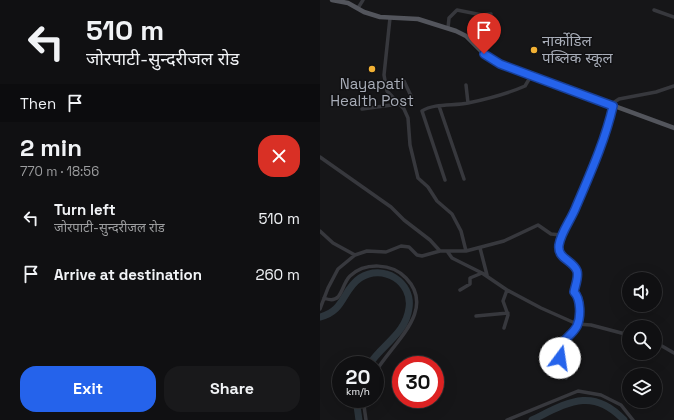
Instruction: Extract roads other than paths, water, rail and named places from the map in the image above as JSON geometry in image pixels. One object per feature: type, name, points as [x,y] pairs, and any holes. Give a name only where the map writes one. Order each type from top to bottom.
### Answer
[{"type":"main road","points":[[332,0],[348,3],[372,15],[418,20],[448,28],[466,36],[484,54],[500,64],[674,128]]},
{"type":"street","points":[[358,8],[363,0]]},
{"type":"street","points":[[448,28],[449,18],[456,10],[491,14]]},
{"type":"street","points":[[654,10],[674,17]]},
{"type":"street","points":[[390,18],[384,75],[385,86],[389,94],[399,104],[408,118],[410,145],[418,178],[437,201],[452,214],[462,231],[466,251]]},
{"type":"street","points":[[444,180],[422,112],[427,108],[468,103],[525,86],[530,76]]},
{"type":"street","points":[[385,86],[404,81],[411,96]]},
{"type":"street","points":[[466,85],[468,103]]},
{"type":"street","points":[[566,378],[561,364],[560,347],[578,324],[578,298],[574,292],[577,273],[575,267],[560,255],[558,251],[561,235],[593,170],[609,123],[612,106],[619,99],[656,92],[674,86]]},
{"type":"street","points":[[362,109],[399,104]]},
{"type":"street","points":[[439,106],[464,179]]},
{"type":"street","points":[[320,157],[391,207],[404,220],[430,240],[440,251]]},
{"type":"street","points":[[320,309],[338,269],[355,255],[367,251],[386,252],[400,246],[409,247],[417,254],[422,256],[440,251],[466,251],[480,248],[520,234],[538,225],[551,234],[561,235]]},
{"type":"street","points":[[320,231],[333,243],[355,255]]},
{"type":"street","points":[[480,248],[487,275]]},
{"type":"street","points":[[447,251],[452,258],[487,275],[507,290],[541,308],[578,324],[591,325],[622,333]]},
{"type":"street","points":[[324,298],[331,300],[337,298],[350,277],[360,269],[371,266],[391,269],[399,272],[410,282],[416,296],[415,315],[407,329],[384,361]]},
{"type":"street","points":[[460,290],[470,284],[470,278],[482,273]]},
{"type":"street","points":[[504,328],[508,313],[503,301],[507,290]]},
{"type":"street","points":[[476,316],[508,313]]},
{"type":"street","points":[[662,346],[674,353]]},
{"type":"street","points":[[507,420],[578,391],[601,395],[620,405],[632,420]]},
{"type":"street","points":[[364,408],[366,420]]},
{"type":"waterway","points":[[320,317],[334,310],[354,283],[360,278],[369,274],[378,273],[387,274],[395,278],[406,290],[409,299],[407,317],[398,332],[376,356]]},
{"type":"waterway","points":[[532,420],[557,408],[579,401],[601,403],[624,420]]},
{"type":"waterway","points":[[357,408],[359,420]]},
{"type":"place","name":"नार्कोडिल पब्लिक स्कूल","points":[[534,50]]},
{"type":"place","name":"Nayapati Health Post","points":[[372,69]]}]
